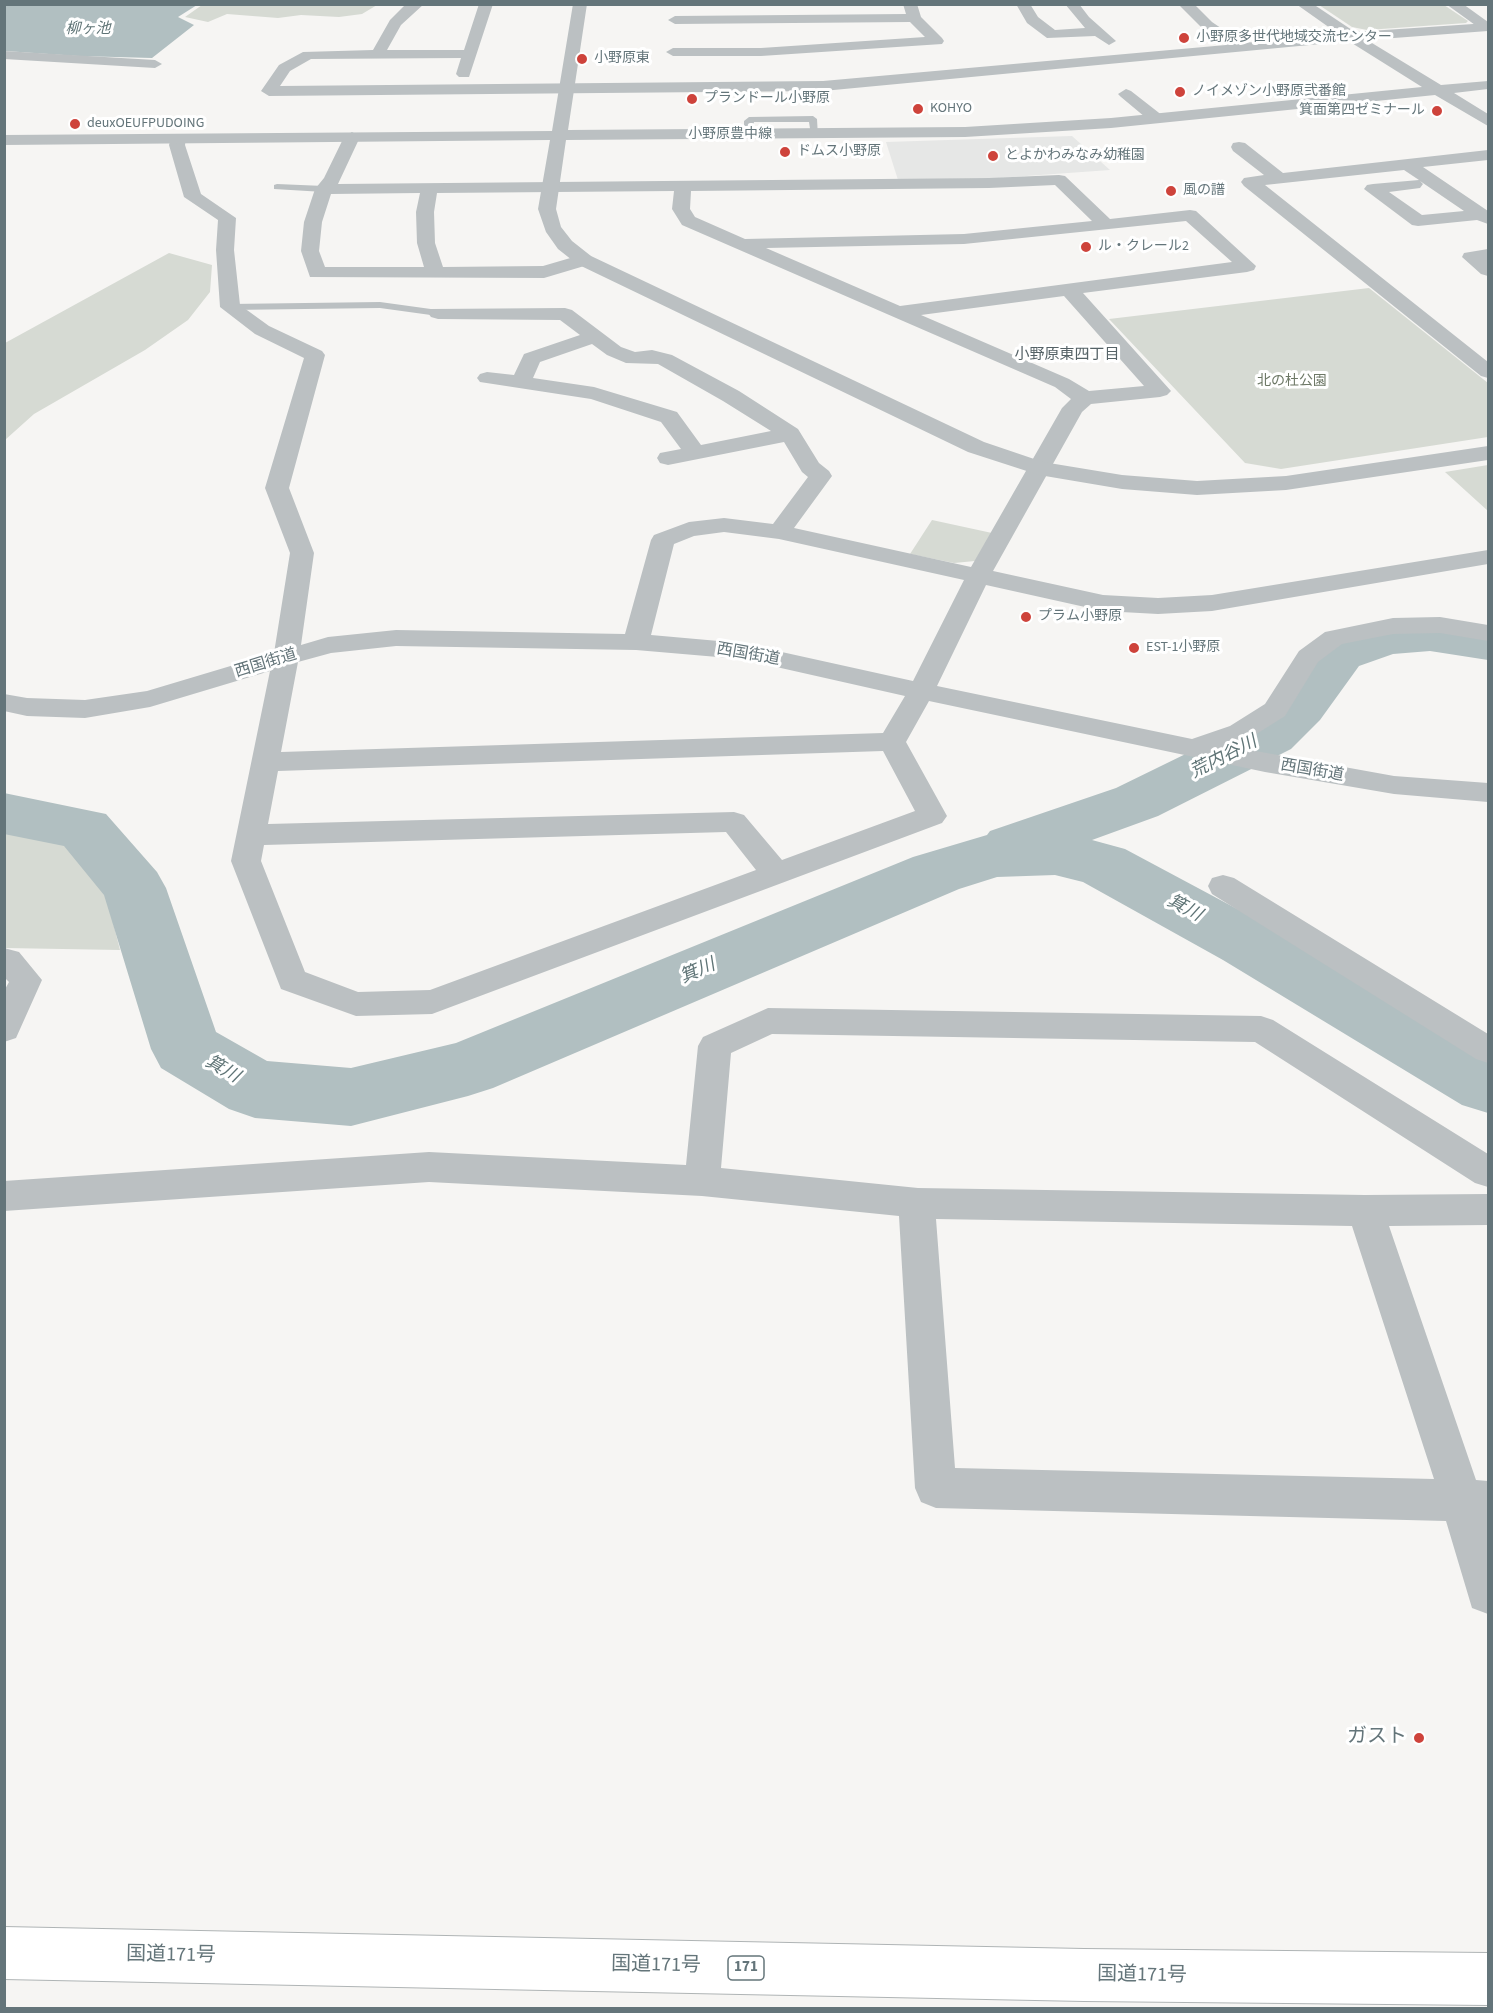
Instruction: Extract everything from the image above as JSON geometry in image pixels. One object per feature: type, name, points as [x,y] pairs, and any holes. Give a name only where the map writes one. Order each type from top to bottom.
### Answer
[{"type":"highway","name":"国道171号","points":[[4,1953],[1073,1975],[1488,1979]]},
{"type":"street","points":[[378,54],[395,23],[407,10],[417,4]]},
{"type":"street","points":[[460,90],[486,4]]},
{"type":"street","points":[[580,4],[547,209],[552,228],[565,245],[584,260],[976,447],[1039,468],[1122,482],[1197,488],[1286,483],[1488,453]]},
{"type":"street","points":[[1023,4],[1032,20],[1052,35],[1097,32]]},
{"type":"street","points":[[1072,4],[1097,32],[1131,59]]},
{"type":"street","points":[[1185,4],[1207,25],[1240,48]]},
{"type":"street","points":[[1304,4],[1352,37],[1488,121]]},
{"type":"street","points":[[1453,4],[1487,27]]},
{"type":"street","points":[[912,11],[937,40],[793,50],[674,29],[912,11]]},
{"type":"street","points":[[470,54],[308,55],[284,68],[269,91],[772,87],[872,83],[1352,37],[1487,27]]},
{"type":"street","points":[[669,88],[674,29]]},
{"type":"street","points":[[4,55],[155,64]]},
{"type":"street","name":"小野原豊中線","points":[[4,140],[977,132],[1157,118],[1488,85]]},
{"type":"street","points":[[1126,94],[1157,118]]},
{"type":"street","points":[[352,136],[332,180],[324,189],[313,222],[310,251],[317,273],[544,272],[584,260]]},
{"type":"street","points":[[178,138],[177,145],[193,197],[227,218],[225,250],[230,307],[262,330],[315,356],[277,488],[302,553],[286,658],[246,861],[292,980],[356,1004],[432,1002],[932,816],[892,742]]},
{"type":"street","points":[[1239,147],[1278,178]]},
{"type":"street","points":[[1488,155],[1250,182],[1488,372]]},
{"type":"street","points":[[1407,164],[1485,217]]},
{"type":"street","points":[[324,189],[1059,180],[1106,225]]},
{"type":"street","points":[[1433,181],[1373,189],[1418,222],[1485,217]]},
{"type":"street","points":[[683,186],[681,209],[688,222],[1062,383],[1085,398]]},
{"type":"street","points":[[430,187],[425,212],[426,243],[435,272]]},
{"type":"street","points":[[739,243],[964,239],[1190,215],[1247,266],[897,312]]},
{"type":"street","points":[[1488,255],[1471,257],[1488,270]]},
{"type":"street","points":[[892,742],[921,691],[978,576],[1073,408],[1085,398],[1160,391],[1068,289]]},
{"type":"street","points":[[438,313],[475,319],[565,314],[614,351],[633,359],[652,356],[665,359],[731,396],[790,434],[810,467],[821,476],[779,532]]},
{"type":"street","points":[[521,382],[531,358],[594,337]]},
{"type":"street","points":[[487,378],[594,393],[669,417],[695,452]]},
{"type":"street","points":[[668,458],[790,434]]},
{"type":"street","points":[[636,642],[663,540],[688,529],[724,525],[779,532],[1103,603],[1158,606],[1212,603],[1488,557]]},
{"type":"street","points":[[1195,747],[1240,732],[1275,710],[1308,657],[1334,638],[1394,626],[1440,625],[1488,633]]},
{"type":"street","name":"西国街道","points":[[4,702],[27,707],[85,709],[150,699],[328,645],[396,638],[636,642],[741,651],[1265,763],[1394,785],[1488,793]]},
{"type":"street","points":[[266,762],[892,742]]},
{"type":"street","points":[[251,836],[734,822],[776,874]]},
{"type":"street","points":[[1223,886],[1488,1050]]},
{"type":"street","points":[[4,960],[8,960],[26,980],[4,1029]]},
{"type":"street","points":[[702,1181],[715,1046],[768,1021],[1261,1029],[1488,1172]]},
{"type":"street","points":[[4,1196],[429,1167],[702,1181],[918,1203],[1365,1211],[1488,1209]]},
{"type":"street","points":[[918,1203],[917,1228],[936,1488],[1475,1501]]},
{"type":"street","points":[[1365,1211],[1475,1501],[1488,1592]]},
{"type":"lane","points":[[277,188],[324,189]]},
{"type":"lane","points":[[230,307],[380,305],[438,313]]},
{"type":"shaded area","name":"とよかわみなみ幼稚園","points":[[1072,136],[1110,170],[998,178],[898,180],[886,142]]},
{"type":"green space","points":[[202,5],[377,5],[362,14],[339,17],[301,15],[278,18],[227,14],[208,22],[185,17]]},
{"type":"green space","points":[[1319,5],[1444,5],[1468,21],[1466,23],[1367,30],[1352,27]]},
{"type":"green space","points":[[169,253],[212,265],[210,292],[188,320],[145,350],[34,414],[5,440],[5,343]]},
{"type":"green space","name":"北の杜公園","points":[[1369,288],[1488,383],[1488,437],[1281,469],[1245,463],[1109,319]]},
{"type":"green space","points":[[1488,465],[1488,511],[1445,472]]},
{"type":"green space","points":[[932,520],[992,533],[975,561],[954,563],[910,554]]},
{"type":"green space","points":[[5,833],[77,840],[104,887],[120,950],[5,948]]},
{"type":"water","name":"柳ヶ池","points":[[5,5],[197,5],[178,17],[194,25],[152,58],[5,51]]},
{"type":"waterway","name":"荒内谷川","points":[[1012,846],[1137,802],[1270,736],[1300,707],[1340,654],[1386,638],[1430,635],[1488,644]]},
{"type":"waterway","name":"箕川","points":[[4,813],[84,829],[134,888],[186,1049],[255,1089],[351,1097],[468,1068],[936,873],[994,855],[1055,853],[1103,865],[1246,943],[1488,1085]]},
{"type":"place","name":"小野原多世代地域交流センター","points":[[1184,38]]},
{"type":"place","name":"小野原東","points":[[582,59]]},
{"type":"place","name":"ノイメゾン小野原弐番館","points":[[1180,92]]},
{"type":"place","name":"プランドール小野原","points":[[692,99]]},
{"type":"place","name":"KOHYO","points":[[918,109]]},
{"type":"place","name":"箕面第四ゼミナール","points":[[1437,111]]},
{"type":"place","name":"deuxOEUFPUDOING","points":[[75,124]]},
{"type":"place","name":"ドムス小野原","points":[[785,152]]},
{"type":"place","name":"とよかわみなみ幼稚園","points":[[993,156]]},
{"type":"place","name":"風の譜","points":[[1171,191]]},
{"type":"place","name":"ル・クレール2","points":[[1086,247]]},
{"type":"place","name":"プラム小野原","points":[[1026,617]]},
{"type":"place","name":"EST-1小野原","points":[[1134,648]]},
{"type":"place","name":"ガスト","points":[[1419,1738]]},
{"type":"district","name":"小野原東四丁目","points":[[1067,356]]}]
